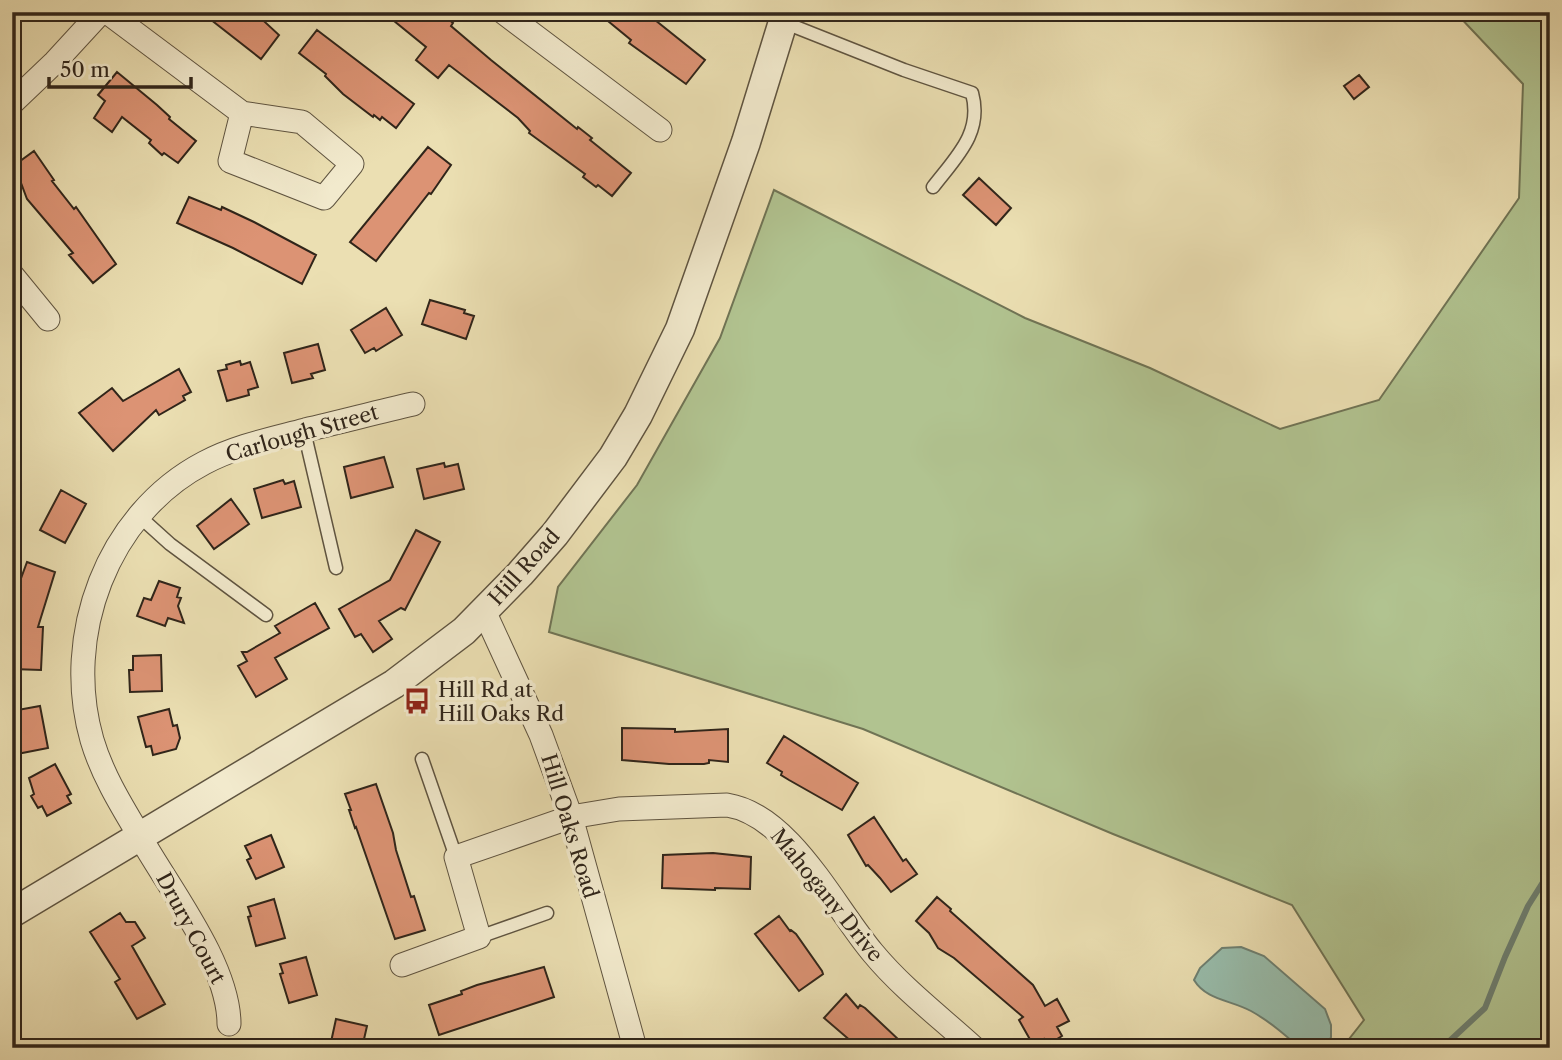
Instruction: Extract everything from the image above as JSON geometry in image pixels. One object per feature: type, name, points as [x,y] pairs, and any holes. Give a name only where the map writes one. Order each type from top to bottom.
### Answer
[{"type":"street","points":[[12,103],[55,62],[100,12]]},
{"type":"street","points":[[107,12],[242,113],[302,122],[352,164],[324,198],[230,161],[242,113]]},
{"type":"street","points":[[503,12],[530,20],[660,130]]},
{"type":"street","name":"Hill Road","points":[[12,913],[394,684],[464,631],[520,574],[586,496],[619,447],[665,364],[747,142],[785,17]]},
{"type":"street","points":[[12,275],[48,319]]},
{"type":"street","name":"Carlough Street","points":[[140,838],[109,780],[92,738],[83,697],[82,662],[88,620],[115,550],[139,516],[162,494],[204,463],[233,450],[413,404]]},
{"type":"street","name":"Hill Oaks Road","points":[[484,611],[541,735],[571,817],[635,1048]]},
{"type":"street","name":"Mahogany Drive","points":[[456,857],[571,817],[619,809],[727,805],[755,814],[779,832],[889,971],[974,1048]]},
{"type":"street","name":"Drury Court","points":[[140,838],[218,970],[227,996],[229,1024]]},
{"type":"street","points":[[402,965],[479,937],[456,857]]},
{"type":"lane","points":[[785,17],[904,70],[972,93],[976,109],[969,140],[933,187]]},
{"type":"lane","points":[[304,431],[336,568]]},
{"type":"lane","points":[[139,516],[170,544],[266,615]]},
{"type":"lane","points":[[422,759],[456,857]]},
{"type":"lane","points":[[479,937],[547,913]]},
{"type":"green space","points":[[1455,12],[1550,12],[1550,1048],[1342,1048],[1364,1020],[1292,905],[1113,834],[863,729],[549,632],[558,587],[637,485],[720,338],[774,190],[1025,318],[1150,368],[1280,429],[1379,400],[1519,198],[1523,84]]},
{"type":"shaded area","points":[[1241,947],[1264,956],[1325,1009],[1331,1025],[1327,1048],[1300,1048],[1258,1015],[1212,996],[1199,987],[1194,980],[1200,968],[1222,948]]},
{"type":"building","points":[[201,12],[254,12],[279,35],[261,59]]},
{"type":"building","points":[[383,12],[440,12],[453,23],[451,26],[491,60],[592,138],[590,140],[631,173],[612,196],[598,185],[596,187],[583,177],[585,174],[529,133],[518,118],[449,65],[438,78],[416,60],[426,47]]},
{"type":"building","points":[[597,12],[645,12],[705,60],[686,84],[629,43],[631,40]]},
{"type":"building","points":[[317,30],[414,104],[396,128],[382,117],[380,120],[374,115],[373,117],[343,94],[326,74],[299,53]]},
{"type":"building","points":[[117,72],[196,141],[178,163],[164,153],[162,155],[149,143],[151,140],[122,117],[112,132],[94,118],[105,101],[98,95]]},
{"type":"building","points":[[1359,75],[1369,87],[1354,99],[1344,86]]},
{"type":"building","points":[[428,147],[451,165],[376,261],[350,242]]},
{"type":"building","points":[[34,151],[54,180],[52,181],[74,209],[76,207],[116,264],[93,283],[69,255],[73,253],[27,199],[21,183],[12,172],[12,167]]},
{"type":"building","points":[[979,178],[1011,208],[996,225],[963,195]]},
{"type":"building","points":[[189,197],[221,210],[222,207],[316,255],[302,284],[177,223]]},
{"type":"building","points":[[430,300],[465,310],[464,313],[474,316],[466,339],[422,324]]},
{"type":"building","points":[[386,308],[402,335],[376,351],[374,348],[365,353],[351,330]]},
{"type":"building","points":[[318,344],[325,370],[311,374],[313,378],[292,383],[284,353]]},
{"type":"building","points":[[240,361],[241,365],[250,362],[258,387],[248,390],[249,395],[227,401],[218,371],[227,369],[226,365]]},
{"type":"building","points":[[179,369],[191,392],[183,396],[185,400],[159,415],[156,410],[113,451],[79,413],[112,388],[123,401]]},
{"type":"building","points":[[384,457],[393,487],[351,498],[344,467]]},
{"type":"building","points":[[444,463],[445,467],[458,464],[464,489],[424,499],[417,469]]},
{"type":"building","points":[[283,480],[285,484],[294,481],[301,507],[262,518],[254,489]]},
{"type":"building","points":[[61,490],[86,504],[65,543],[40,530]]},
{"type":"building","points":[[231,499],[249,524],[214,549],[197,526]]},
{"type":"building","points":[[416,530],[440,542],[405,610],[401,608],[379,621],[392,639],[373,652],[361,634],[355,637],[339,609],[390,580]]},
{"type":"building","points":[[27,562],[55,572],[38,627],[43,627],[41,670],[12,669],[15,604],[12,603]]},
{"type":"building","points":[[159,581],[180,588],[178,606],[184,623],[168,618],[165,626],[137,616],[144,598],[151,600]]},
{"type":"building","points":[[315,603],[329,628],[275,658],[287,679],[256,697],[238,666],[247,661],[242,652],[247,652],[280,633],[275,626]]},
{"type":"building","points":[[161,655],[162,691],[130,692],[129,670],[133,670],[133,656]]},
{"type":"building","points":[[40,706],[48,748],[17,754],[12,731],[12,711]]},
{"type":"building","points":[[169,709],[173,726],[177,725],[180,738],[176,749],[153,755],[151,746],[146,747],[138,717]]},
{"type":"building","points":[[622,728],[675,729],[675,732],[728,729],[728,762],[709,760],[709,763],[704,764],[669,764],[622,760]]},
{"type":"building","points":[[784,736],[858,783],[842,810],[781,775],[782,772],[767,763]]},
{"type":"building","points":[[55,764],[71,794],[67,796],[71,803],[47,816],[42,806],[38,808],[31,796],[34,794],[29,778]]},
{"type":"building","points":[[376,784],[411,897],[414,896],[425,930],[395,939],[345,794]]},
{"type":"building","points":[[874,817],[903,861],[906,859],[917,874],[891,892],[868,865],[866,866],[848,835]]},
{"type":"building","points":[[271,835],[284,867],[256,879],[247,860],[251,858],[245,846]]},
{"type":"building","points":[[713,853],[751,857],[750,889],[662,888],[663,855]]},
{"type":"building","points":[[937,897],[1033,985],[1045,1006],[1057,999],[1069,1021],[1057,1027],[1062,1036],[1047,1045],[1044,1039],[1032,1043],[1019,1020],[1023,1017],[954,958],[938,948],[929,933],[916,921]]},
{"type":"building","points":[[274,899],[285,938],[256,946],[248,907]]},
{"type":"building","points":[[120,913],[126,922],[135,922],[145,938],[132,946],[165,1004],[137,1019],[115,982],[120,979],[90,932]]},
{"type":"building","points":[[779,916],[790,931],[796,934],[823,974],[799,991],[755,934]]},
{"type":"building","points":[[306,957],[317,995],[289,1003],[280,974],[283,973],[280,964]]},
{"type":"building","points":[[544,967],[554,997],[439,1035],[429,1005],[462,994],[461,991],[477,985]]},
{"type":"building","points":[[846,994],[858,1008],[860,1005],[865,1008],[899,1040],[892,1048],[859,1048],[824,1018]]},
{"type":"building","points":[[336,1019],[367,1026],[362,1048],[334,1048],[335,1044],[331,1042]]},
{"type":"waterway","points":[[1442,1048],[1485,1008],[1528,906],[1550,871]]},
{"type":"place","name":"Hill Rd at Hill Oaks Rd","points":[[417,701]]}]
